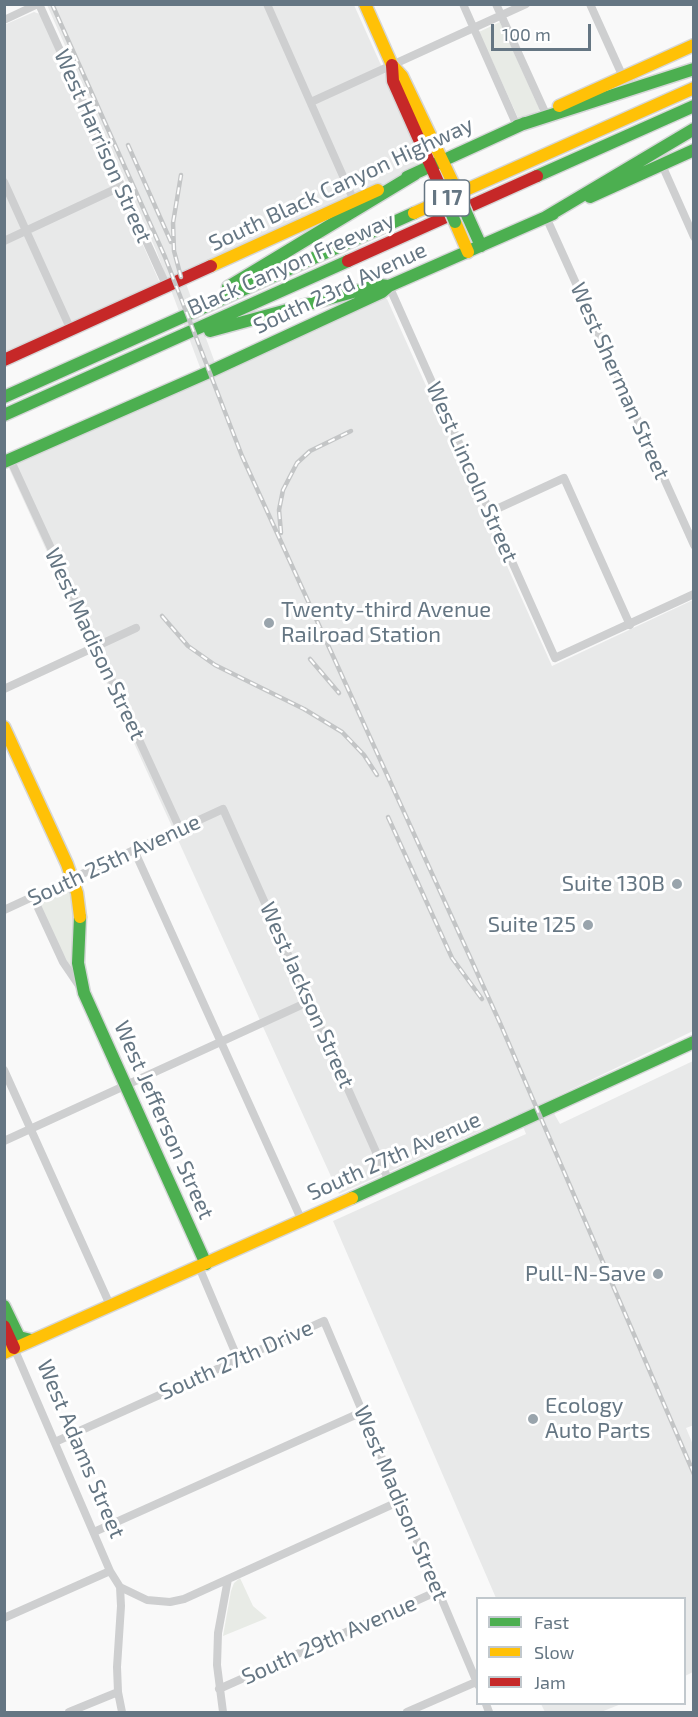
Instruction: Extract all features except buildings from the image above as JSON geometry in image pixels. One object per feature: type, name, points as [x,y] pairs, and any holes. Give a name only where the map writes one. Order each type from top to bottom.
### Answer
[{"type":"main road","points":[[365,4],[392,65],[402,76],[443,160],[481,246]]},
{"type":"main road","name":"South Black Canyon Highway","points":[[4,360],[693,45]]},
{"type":"main road","points":[[392,65],[393,81],[468,252]]},
{"type":"main road","points":[[518,126],[693,69]]},
{"type":"main road","name":"Black Canyon Freeway","points":[[4,397],[693,88]]},
{"type":"main road","name":"Black Canyon Freeway","points":[[4,415],[693,106]]},
{"type":"main road","points":[[546,217],[693,129]]},
{"type":"main road","name":"South 23rd Avenue","points":[[7,460],[209,372],[382,292],[389,286],[693,150]]},
{"type":"main road","points":[[161,327],[329,228],[415,174]]},
{"type":"main road","points":[[156,347],[379,285],[389,286]]},
{"type":"main road","name":"West Jefferson Street","points":[[4,727],[72,879],[80,904],[78,963],[84,993],[203,1265]]},
{"type":"main road","name":"South 27th Avenue","points":[[9,1350],[302,1221],[693,1041]]},
{"type":"main road","name":"West Adams Street","points":[[4,1305],[19,1337],[31,1340]]},
{"type":"main road","name":"West Adams Street","points":[[4,1326],[9,1350]]},
{"type":"street","points":[[4,20],[39,4]]},
{"type":"street","name":"West Harrison Street","points":[[39,4],[167,287]]},
{"type":"street","points":[[267,4],[354,201]]},
{"type":"street","points":[[463,4],[518,126]]},
{"type":"street","points":[[496,4],[545,112]]},
{"type":"street","points":[[311,102],[526,4]]},
{"type":"street","points":[[590,4],[623,77]]},
{"type":"street","points":[[662,165],[693,237]]},
{"type":"street","points":[[4,182],[72,330]]},
{"type":"street","points":[[4,241],[122,186]]},
{"type":"street","name":"West Sherman Street","points":[[546,217],[693,545]]},
{"type":"street","name":"West Lincoln Street","points":[[389,286],[555,658],[630,625]]},
{"type":"street","name":"West Madison Street","points":[[7,460],[180,829]]},
{"type":"street","points":[[490,512],[564,478],[630,625],[693,594]]},
{"type":"street","points":[[4,689],[136,628]]},
{"type":"street","name":"South 25th Avenue","points":[[4,910],[223,809]]},
{"type":"street","name":"West Jackson Street","points":[[223,809],[389,1181]]},
{"type":"street","points":[[135,850],[302,1221]]},
{"type":"street","name":"West Jefferson Street","points":[[33,897],[63,962],[84,993]]},
{"type":"street","points":[[4,1141],[310,1001]]},
{"type":"street","points":[[4,1070],[110,1305]]},
{"type":"street","name":"West Jefferson Street","points":[[203,1265],[238,1359]]},
{"type":"street","name":"West Madison Street","points":[[324,1321],[476,1681]]},
{"type":"street","name":"South 27th Drive","points":[[56,1442],[324,1321]]},
{"type":"street","name":"West Adams Street","points":[[9,1350],[56,1442],[110,1571],[120,1587]]},
{"type":"street","points":[[94,1532],[362,1412]]},
{"type":"street","points":[[122,1713],[117,1667],[120,1587],[147,1600],[171,1602],[184,1599],[400,1501]]},
{"type":"street","points":[[4,1618],[110,1571]]},
{"type":"street","points":[[223,1713],[217,1665],[219,1631],[228,1579]]},
{"type":"street","name":"South 29th Avenue","points":[[219,1689],[438,1591]]},
{"type":"street","points":[[407,1713],[476,1683]]},
{"type":"street","points":[[69,1713],[118,1692]]},
{"type":"shaded area","points":[[47,5],[354,5],[420,152],[419,163],[410,171],[185,281],[218,371],[384,297],[387,299],[552,666],[693,600],[693,1031],[547,1101],[560,1124],[693,1061],[694,1425],[686,1428],[694,1447],[693,1672],[686,1676],[686,1597],[496,1597],[333,1221],[526,1134],[518,1114],[339,1194],[8,466],[204,378],[156,250]]},
{"type":"shaded area","points":[[34,12],[40,14],[159,284],[4,355],[4,25]]},
{"type":"shaded area","points":[[500,22],[540,110],[519,120],[479,32]]},
{"type":"shaded area","points":[[72,879],[84,993],[33,897]]},
{"type":"shaded area","points":[[240,1578],[253,1606],[267,1618],[223,1636],[231,1591],[234,1583]]},
{"type":"shaded area","points":[[542,1705],[618,1705],[601,1712],[545,1712]]},
{"type":"railway","points":[[52,4],[165,257],[242,456],[500,1023],[694,1474]]},
{"type":"railway","points":[[128,145],[171,242]]},
{"type":"railway","points":[[181,175],[173,223],[174,251],[181,277]]},
{"type":"railway","points":[[281,533],[279,510],[283,490],[297,463],[310,451],[351,431]]},
{"type":"railway","points":[[162,616],[188,646],[215,665],[304,709],[342,732],[364,755],[377,775]]},
{"type":"railway","points":[[310,659],[339,693]]},
{"type":"railway","points":[[388,817],[452,958],[482,999]]},
{"type":"traffic: fast","points":[[517,126],[694,69]]},
{"type":"traffic: fast","points":[[537,176],[694,106]]},
{"type":"traffic: fast","points":[[407,177],[525,123]]},
{"type":"traffic: fast","points":[[546,217],[694,129]]},
{"type":"traffic: fast","points":[[590,197],[694,150]]},
{"type":"traffic: fast","points":[[228,287],[415,174]]},
{"type":"traffic: fast","points":[[454,185],[468,217]]},
{"type":"traffic: fast","points":[[442,191],[455,222]]},
{"type":"traffic: fast","points":[[4,397],[414,213]]},
{"type":"traffic: fast","points":[[4,462],[209,372],[382,292],[389,286],[553,214]]},
{"type":"traffic: fast","points":[[468,217],[481,246]]},
{"type":"traffic: fast","points":[[4,415],[348,261]]},
{"type":"traffic: fast","points":[[210,331],[379,285],[389,286]]},
{"type":"traffic: fast","points":[[80,917],[78,963],[84,993],[206,1264]]},
{"type":"traffic: fast","points":[[352,1198],[694,1042]]},
{"type":"traffic: fast","points":[[4,1306],[19,1337],[31,1340]]},
{"type":"traffic: slow","points":[[365,4],[392,65],[402,76],[454,185]]},
{"type":"traffic: slow","points":[[559,106],[694,45]]},
{"type":"traffic: slow","points":[[414,213],[694,88]]},
{"type":"traffic: slow","points":[[211,266],[378,190]]},
{"type":"traffic: slow","points":[[455,222],[468,252]]},
{"type":"traffic: slow","points":[[4,727],[67,864],[77,893],[80,917]]},
{"type":"traffic: slow","points":[[4,1353],[352,1198]]},
{"type":"traffic: jam","points":[[392,65],[393,81],[442,191]]},
{"type":"traffic: jam","points":[[348,261],[537,176]]},
{"type":"traffic: jam","points":[[4,360],[211,266]]},
{"type":"traffic: jam","points":[[4,1326],[14,1348]]},
{"type":"place","name":"Twenty-third Avenue Railroad Station","points":[[269,623]]},
{"type":"place","name":"Suite 130B","points":[[677,884]]},
{"type":"place","name":"Suite 125","points":[[588,925]]},
{"type":"place","name":"Pull-N-Save","points":[[658,1274]]},
{"type":"place","name":"Ecology Auto Parts","points":[[533,1419]]}]
